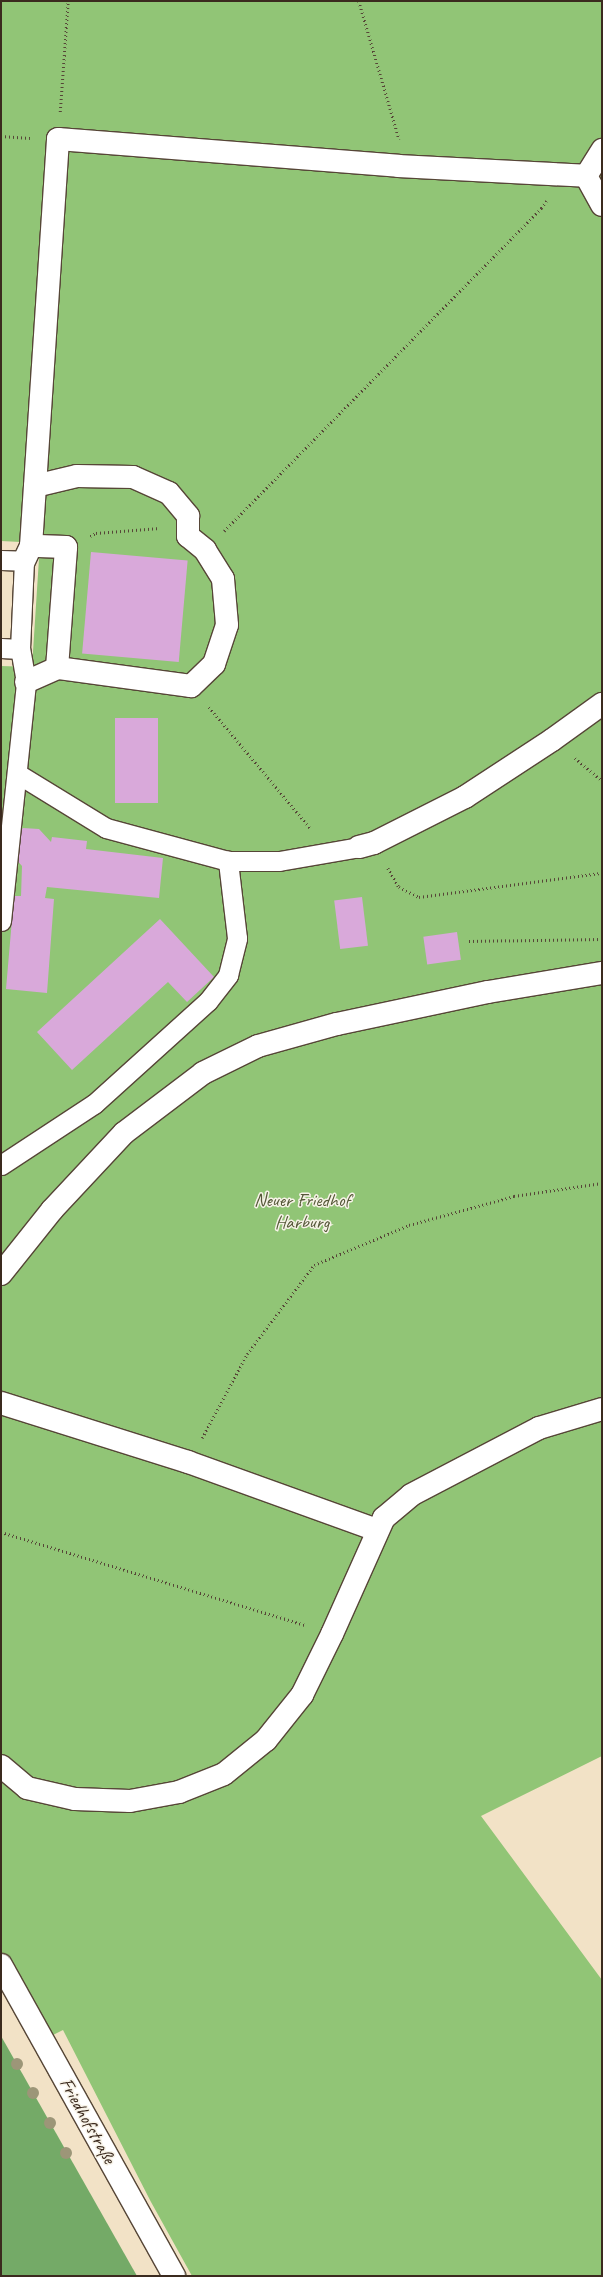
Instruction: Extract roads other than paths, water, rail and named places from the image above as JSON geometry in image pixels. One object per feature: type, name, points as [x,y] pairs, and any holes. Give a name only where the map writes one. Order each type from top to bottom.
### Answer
[{"type":"street","points":[[57,668],[66,547],[28,554],[35,486],[58,139],[398,166],[586,176]]},
{"type":"street","points":[[586,176],[602,150]]},
{"type":"street","points":[[586,176],[602,205]]},
{"type":"street","points":[[26,682],[57,668],[191,686],[214,664],[227,626],[223,579],[205,550],[188,536],[188,516],[169,493],[133,477],[77,476],[35,486]]},
{"type":"street","points":[[367,845],[465,797],[552,740],[602,704]]},
{"type":"street","points":[[1,1274],[52,1210],[124,1133],[203,1073],[258,1046],[337,1024],[488,992],[602,973]]},
{"type":"street","points":[[1,1403],[188,1462],[377,1530]]},
{"type":"street","points":[[1,1766],[27,1788],[75,1799],[130,1801],[179,1792],[224,1774],[266,1740],[302,1695],[332,1634],[377,1530],[384,1518],[411,1496],[539,1428],[602,1409]]},
{"type":"street","name":"Friedhofstraße","points":[[1,1965],[174,2276]]},
{"type":"lane","points":[[1,560],[28,554],[20,649],[26,682],[18,774],[1,921]]},
{"type":"lane","points":[[1,648],[20,649]]},
{"type":"lane","points":[[18,774],[106,828],[228,861],[279,861],[367,845]]},
{"type":"lane","points":[[1,1165],[94,1104],[208,1001],[228,975],[237,938],[228,861]]},
{"type":"park label","name":"Neuer Friedhof Harburg","points":[[302,1212]]}]
